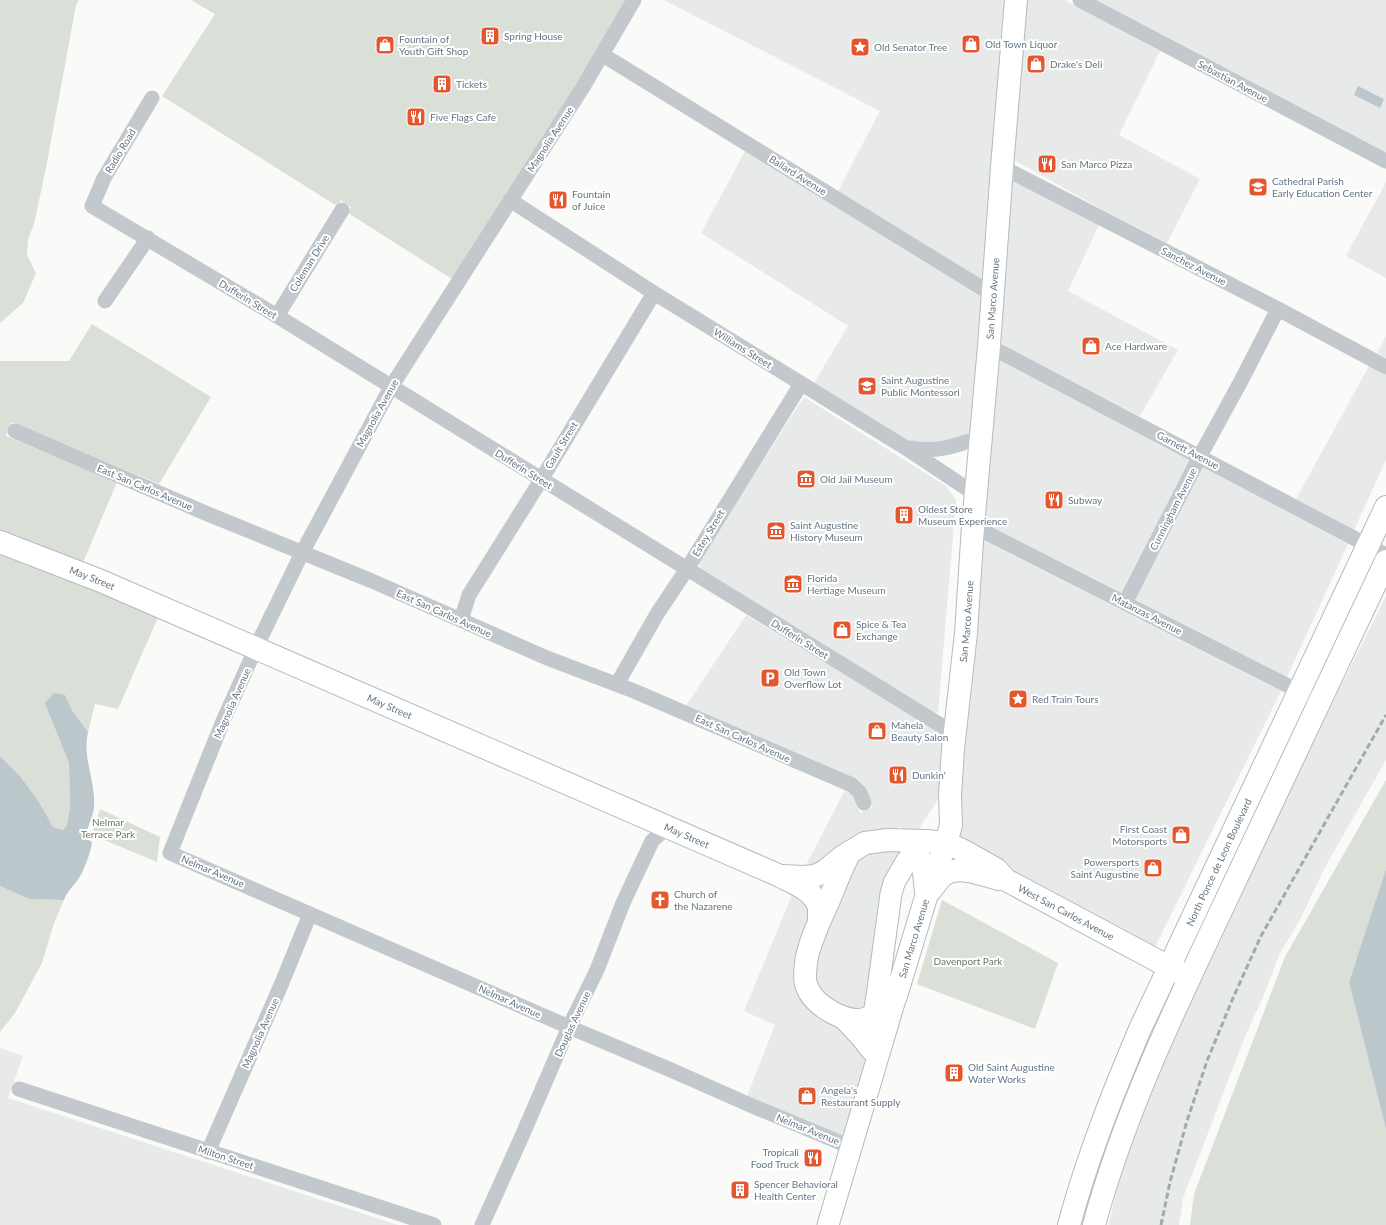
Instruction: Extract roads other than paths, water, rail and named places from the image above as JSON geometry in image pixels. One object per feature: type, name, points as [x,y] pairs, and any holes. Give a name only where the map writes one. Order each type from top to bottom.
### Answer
[{"type":"main road","name":"San Marco Avenue","points":[[828,1225],[851,1147],[874,1056],[896,996],[927,894],[923,844],[951,825],[950,795],[966,633],[975,494],[989,346],[1016,0]]},
{"type":"main road","name":"North Ponce de Leon Boulevard","points":[[1069,1225],[1112,1095],[1168,968],[1299,692],[1377,551],[1386,507]]},
{"type":"main road","name":"May Street","points":[[0,542],[101,581],[256,649],[660,834],[778,875],[804,888],[812,895],[819,908],[819,921]]},
{"type":"main road","points":[[1094,1225],[1136,1098],[1189,978],[1386,561]]},
{"type":"main road","name":"May Street","points":[[778,875],[804,877],[815,876],[825,871],[842,857],[865,843],[888,840],[923,844]]},
{"type":"main road","points":[[923,844],[923,864],[927,894]]},
{"type":"main road","points":[[874,1056],[874,1015],[891,894],[894,883],[906,862],[923,844]]},
{"type":"main road","name":"West San Carlos Avenue","points":[[923,844],[962,850],[996,869],[1006,880],[1189,978]]},
{"type":"main road","name":"May Street","points":[[850,852],[819,921],[806,962],[805,977],[807,987],[814,998],[825,1009],[844,1018],[863,1019],[874,1015],[887,1008],[896,996]]},
{"type":"main road","points":[[927,894],[944,874],[952,871],[961,870],[1006,880]]},
{"type":"main road","points":[[844,1018],[861,1036],[874,1056]]},
{"type":"street","name":"Magnolia Avenue","points":[[170,853],[223,721],[256,649],[302,553],[391,387],[603,55],[634,0]]},
{"type":"street","name":"Sebastian Avenue","points":[[1080,0],[1386,161]]},
{"type":"street","name":"Ballard Avenue","points":[[603,55],[993,296]]},
{"type":"street","name":"Radio Road","points":[[92,206],[104,178],[152,98]]},
{"type":"street","name":"Sanchez Avenue","points":[[1002,167],[1059,198],[1278,309],[1386,367]]},
{"type":"street","name":"Williams Street","points":[[510,200],[654,293],[906,448],[975,494]]},
{"type":"street","name":"Dufferin Street","points":[[92,206],[277,316],[955,734]]},
{"type":"street","name":"Coleman Drive","points":[[277,316],[342,210]]},
{"type":"street","points":[[105,301],[148,238]]},
{"type":"street","name":"Gault Street","points":[[461,620],[469,595],[541,480],[654,293]]},
{"type":"street","name":"Cunningham Avenue","points":[[1125,603],[1200,456],[1278,309]]},
{"type":"street","name":"Garnett Avenue","points":[[989,346],[1200,456],[1377,551]]},
{"type":"street","name":"Estey Street","points":[[617,684],[657,614],[801,384]]},
{"type":"street","name":"East San Carlos Avenue","points":[[15,431],[548,658],[617,684],[852,786],[860,793],[864,803]]},
{"type":"street","points":[[906,448],[936,450],[952,447],[981,437]]},
{"type":"street","name":"Matanzas Avenue","points":[[973,526],[1320,702]]},
{"type":"street","name":"Douglas Avenue","points":[[482,1225],[569,1027],[597,970],[623,903],[660,834]]},
{"type":"street","name":"Nelmar Avenue","points":[[170,853],[569,1027],[851,1147]]},
{"type":"street","name":"Magnolia Avenue","points":[[208,1152],[281,985],[310,914]]},
{"type":"street","name":"Milton Street","points":[[18,1089],[434,1225]]},
{"type":"railway","points":[[1161,1225],[1170,1182],[1187,1121],[1207,1061],[1233,998],[1261,936],[1386,715]]},
{"type":"place","name":"Spring House","points":[[490,36]]},
{"type":"place","name":"Old Town Liquor","points":[[971,44]]},
{"type":"place","name":"Fountain of Youth Gift Shop","points":[[385,45]]},
{"type":"place","name":"Old Senator Tree","points":[[860,47]]},
{"type":"place","name":"Drake's Deli","points":[[1036,64]]},
{"type":"place","name":"Tickets","points":[[442,84]]},
{"type":"place","name":"Five Flags Cafe","points":[[416,117]]},
{"type":"place","name":"San Marco Pizza","points":[[1047,164]]},
{"type":"place","name":"Cathedral Parish Early Education Center","points":[[1258,187]]},
{"type":"place","name":"Fountain of Juice","points":[[558,200]]},
{"type":"place","name":"Ace Hardware","points":[[1091,346]]},
{"type":"place","name":"Saint Augustine Public Montessori","points":[[867,386]]},
{"type":"place","name":"Old Jail Museum","points":[[806,479]]},
{"type":"place","name":"Subway","points":[[1054,500]]},
{"type":"place","name":"Oldest Store Museum Experience","points":[[904,515]]},
{"type":"place","name":"Saint Augustine History Museum","points":[[776,531]]},
{"type":"place","name":"Florida Hertiage Museum","points":[[793,584]]},
{"type":"place","name":"Spice & Tea Exchange","points":[[842,630]]},
{"type":"place","name":"Old Town Overflow Lot","points":[[770,678]]},
{"type":"place","name":"Red Train Tours","points":[[1018,699]]},
{"type":"place","name":"Mahela Beauty Salon","points":[[877,731]]},
{"type":"place","name":"Dunkin'","points":[[898,775]]},
{"type":"place","name":"First Coast Motorsports","points":[[1181,835]]},
{"type":"place","name":"Powersports Saint Augustine","points":[[1153,868]]},
{"type":"place","name":"Church of the Nazarene","points":[[660,900]]},
{"type":"place","name":"Old Saint Augustine Water Works","points":[[954,1073]]},
{"type":"place","name":"Angela's Restaurant Supply","points":[[807,1096]]},
{"type":"place","name":"Tropicali Food Truck","points":[[813,1158]]},
{"type":"place","name":"Spencer Behavioral Health Center","points":[[740,1190]]},
{"type":"park label","name":"Nelmar Terrace Park","points":[[108,828]]},
{"type":"park label","name":"Davenport Park","points":[[968,961]]}]
